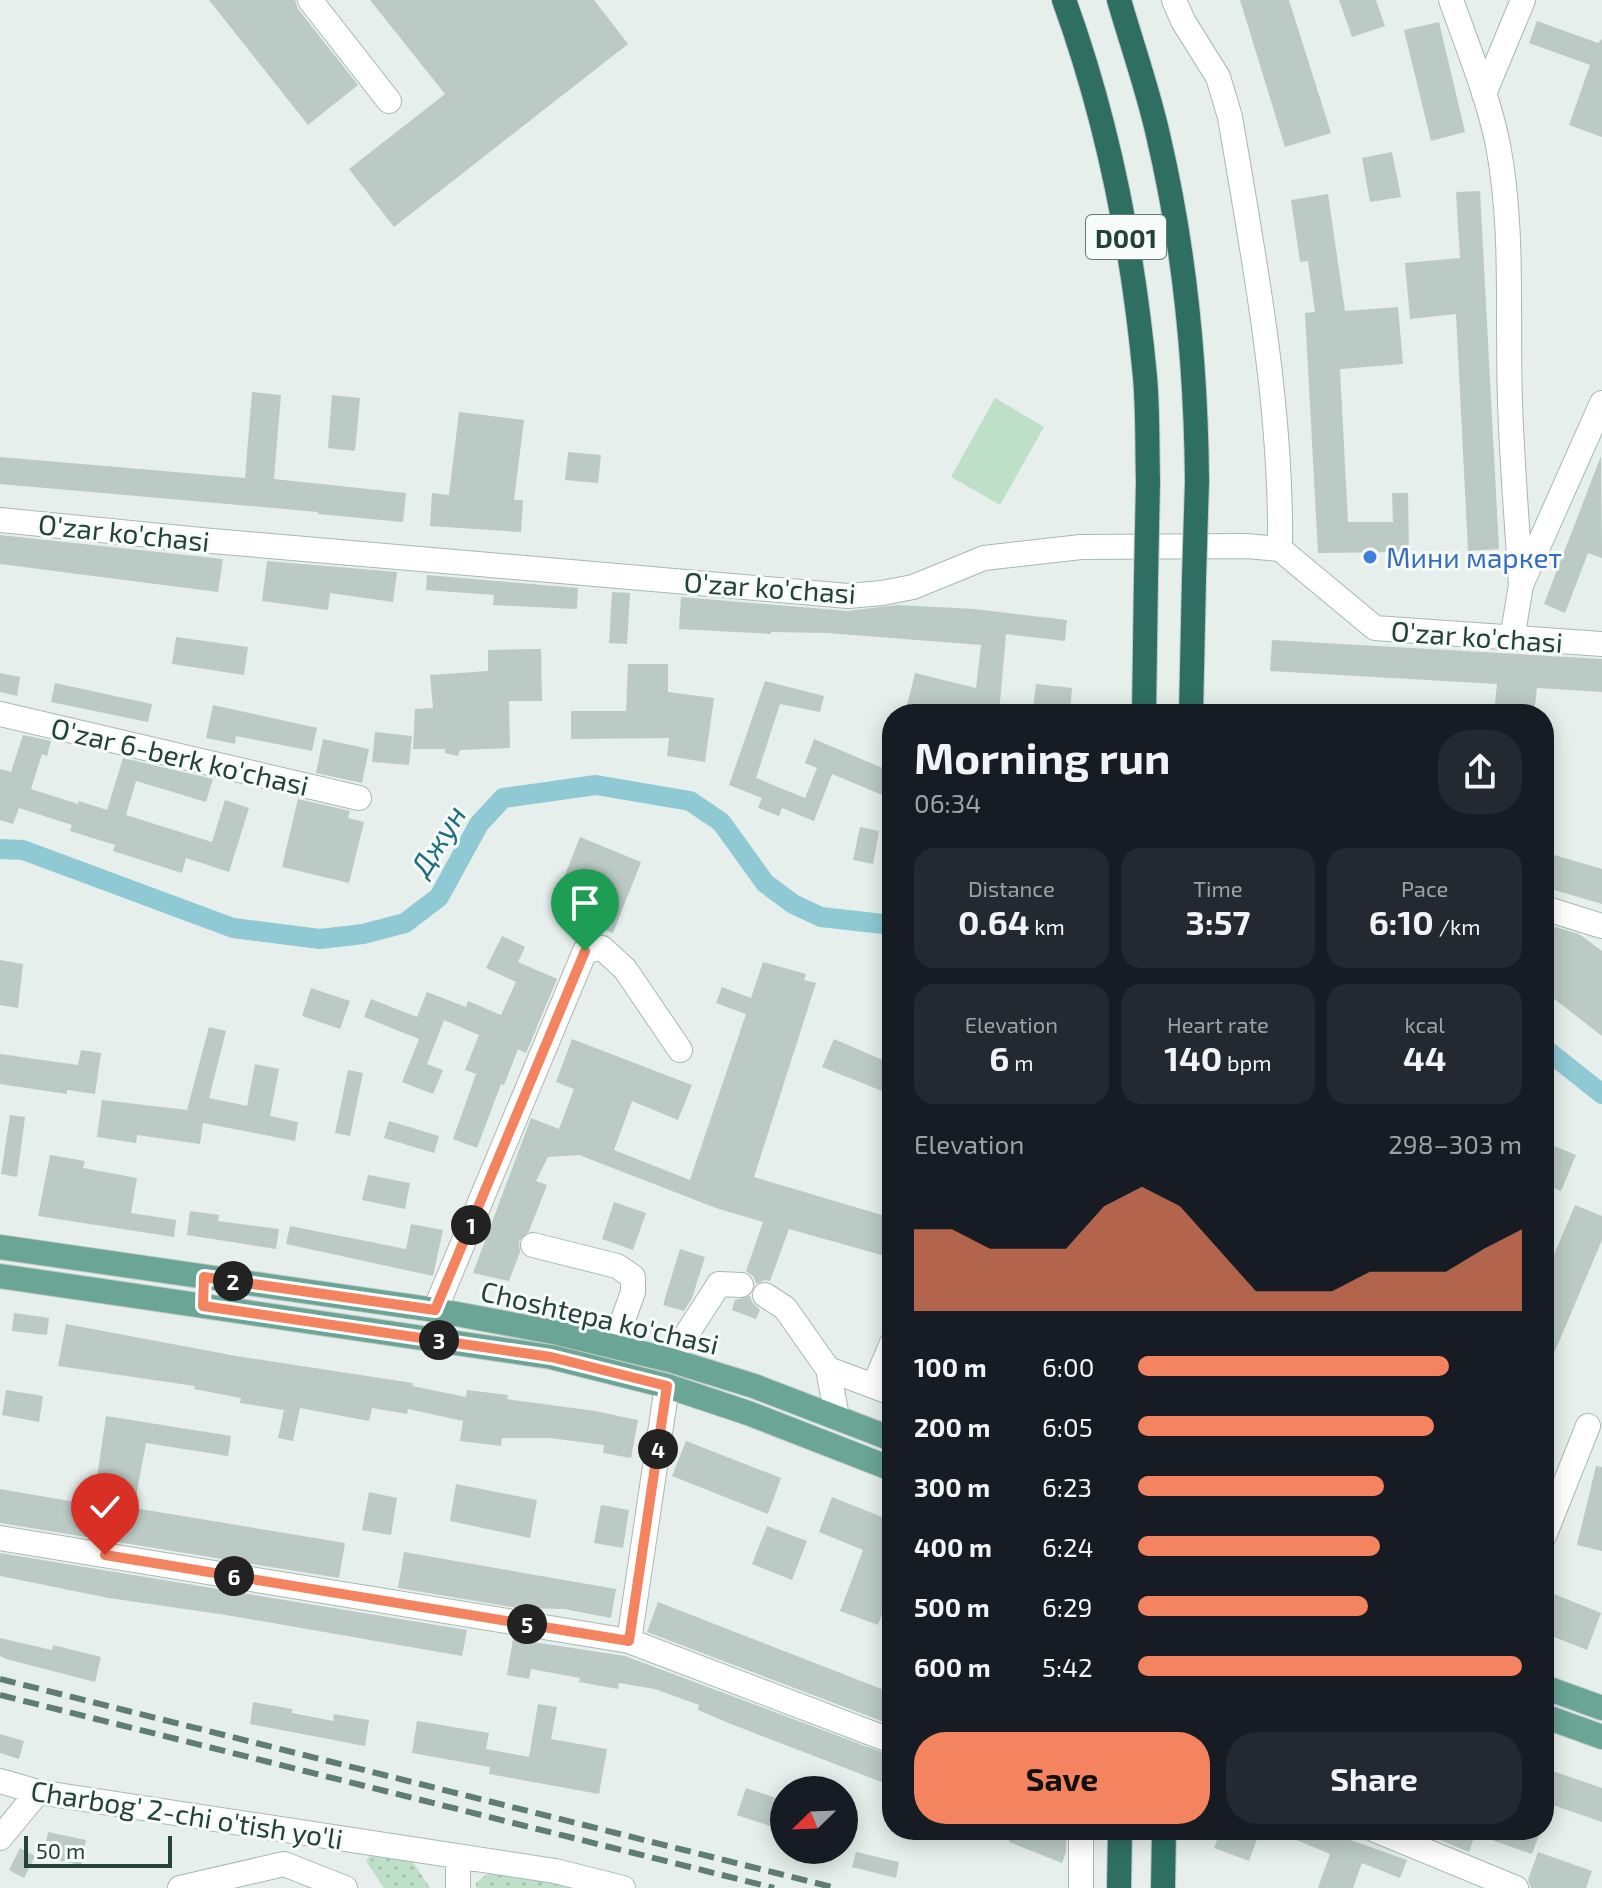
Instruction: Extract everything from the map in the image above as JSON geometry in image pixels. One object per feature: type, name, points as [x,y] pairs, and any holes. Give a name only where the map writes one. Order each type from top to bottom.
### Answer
[{"type":"highway","name":"D001","points":[[1064,0],[1099,108],[1117,184],[1145,378],[1148,481],[1144,704]]},
{"type":"highway","name":"D001","points":[[1119,0],[1158,134],[1182,263],[1196,392],[1191,704]]},
{"type":"highway","points":[[1119,1888],[1120,1840]]},
{"type":"highway","points":[[1163,1888],[1164,1840]]},
{"type":"main road","name":"Choshtepa ko'chasi","points":[[0,1247],[435,1310],[614,1345],[754,1386],[882,1435]]},
{"type":"main road","name":"Choshtepa ko'chasi","points":[[0,1276],[551,1357],[667,1386],[748,1413],[882,1465]]},
{"type":"main road","points":[[203,1306],[204,1277]]},
{"type":"main road","points":[[1554,1691],[1602,1708]]},
{"type":"main road","points":[[1554,1720],[1602,1737]]},
{"type":"street","points":[[310,0],[389,101]]},
{"type":"street","points":[[1174,0],[1183,21],[1218,77],[1230,117],[1268,362],[1281,500],[1280,549]]},
{"type":"street","points":[[1451,0],[1498,144],[1505,194],[1510,402],[1521,585],[1512,639]]},
{"type":"street","points":[[1484,94],[1523,0]]},
{"type":"street","points":[[1521,585],[1602,403]]},
{"type":"street","name":"O'zar ko'chasi","points":[[0,520],[848,596],[913,587],[984,558],[1111,547],[1246,546],[1280,549],[1375,628],[1602,644]]},
{"type":"street","name":"O'zar 6-berk ko'chasi","points":[[0,714],[359,798]]},
{"type":"street","points":[[1554,911],[1602,926]]},
{"type":"street","points":[[435,1310],[585,951],[602,948],[625,969],[680,1050]]},
{"type":"street","points":[[533,1245],[617,1266],[633,1277],[633,1292],[614,1345]]},
{"type":"street","points":[[670,1360],[719,1284],[741,1285]]},
{"type":"street","points":[[765,1295],[785,1308],[828,1369],[837,1417]]},
{"type":"street","points":[[828,1369],[882,1390]]},
{"type":"street","points":[[629,1641],[667,1386]]},
{"type":"street","points":[[1554,1511],[1588,1426]]},
{"type":"street","points":[[0,1538],[629,1641],[882,1737]]},
{"type":"street","name":"Charbog' 2-chi o'tish yo'li","points":[[0,1781],[38,1792],[375,1846],[555,1871],[623,1888]]},
{"type":"street","points":[[0,1838],[38,1792]]},
{"type":"street","points":[[1081,1840],[1081,1888]]},
{"type":"street","points":[[1399,1840],[1516,1888]]},
{"type":"street","points":[[458,1857],[458,1888]]},
{"type":"street","points":[[180,1888],[284,1864],[345,1888]]},
{"type":"green space","points":[[995,398],[1044,427],[1000,505],[951,477]]},
{"type":"green space","points":[[373,1851],[413,1862],[430,1888],[384,1888],[366,1861]]},
{"type":"green space","points":[[500,1870],[584,1888],[476,1888],[476,1883],[486,1875]]},
{"type":"building","points":[[209,0],[295,0],[298,9],[358,85],[308,125]]},
{"type":"building","points":[[370,0],[594,0],[628,44],[394,227],[349,169],[445,94]]},
{"type":"building","points":[[1240,0],[1289,0],[1331,133],[1285,147]]},
{"type":"building","points":[[1339,0],[1376,0],[1385,26],[1352,37]]},
{"type":"building","points":[[1537,21],[1598,43],[1602,39],[1602,137],[1569,125],[1590,65],[1529,43]]},
{"type":"building","points":[[1439,22],[1465,132],[1431,141],[1404,30]]},
{"type":"building","points":[[1392,152],[1401,197],[1370,202],[1362,158]]},
{"type":"building","points":[[1480,191],[1499,549],[1468,551],[1456,314],[1410,319],[1405,263],[1460,258],[1456,192]]},
{"type":"building","points":[[1328,194],[1345,311],[1398,307],[1403,364],[1340,369],[1348,522],[1393,522],[1392,493],[1408,493],[1409,552],[1318,553],[1305,313],[1315,312],[1308,261],[1300,262],[1291,200]]},
{"type":"building","points":[[252,392],[281,395],[274,479],[406,493],[403,522],[0,484],[0,457],[245,478]]},
{"type":"building","points":[[332,395],[360,398],[355,451],[328,448]]},
{"type":"building","points":[[459,412],[524,420],[514,500],[523,500],[521,532],[430,526],[432,493],[449,495]]},
{"type":"building","points":[[568,452],[601,455],[598,483],[565,480]]},
{"type":"building","points":[[1601,456],[1602,558],[1588,553],[1565,613],[1544,604]]},
{"type":"building","points":[[0,535],[223,559],[218,592],[0,564]]},
{"type":"building","points":[[267,561],[397,572],[393,602],[330,593],[328,610],[262,601]]},
{"type":"building","points":[[427,575],[578,588],[577,609],[493,605],[494,595],[426,590]]},
{"type":"building","points":[[612,592],[630,593],[627,644],[609,643]]},
{"type":"building","points":[[681,597],[847,611],[897,605],[974,609],[1067,620],[1065,641],[1006,634],[1000,704],[907,704],[915,673],[976,688],[981,645],[827,633],[771,634],[679,629]]},
{"type":"building","points":[[176,637],[248,647],[244,675],[172,664]]},
{"type":"building","points":[[1272,640],[1602,659],[1602,692],[1537,688],[1535,704],[1495,704],[1497,684],[1270,671]]},
{"type":"building","points":[[541,649],[542,701],[509,701],[510,748],[460,750],[458,756],[445,753],[445,749],[413,749],[415,709],[433,708],[430,675],[488,671],[488,650]]},
{"type":"building","points":[[628,664],[668,664],[668,692],[714,698],[705,762],[667,756],[669,738],[571,739],[571,711],[626,711]]},
{"type":"building","points":[[0,673],[20,677],[17,696],[0,692]]},
{"type":"building","points":[[765,681],[824,696],[820,712],[780,704],[756,778],[805,798],[817,768],[805,763],[814,739],[882,768],[882,795],[832,774],[814,821],[782,808],[779,816],[758,808],[762,798],[729,785]]},
{"type":"building","points":[[55,683],[152,704],[148,722],[51,702]]},
{"type":"building","points":[[1036,684],[1072,688],[1071,704],[1034,704]]},
{"type":"building","points":[[213,705],[317,728],[312,751],[236,736],[235,744],[206,738]]},
{"type":"building","points":[[375,732],[412,736],[409,765],[372,762]]},
{"type":"building","points":[[23,735],[51,741],[47,756],[42,754],[31,789],[78,804],[79,801],[107,810],[123,758],[213,779],[206,802],[136,781],[126,815],[212,842],[225,800],[249,808],[229,872],[186,858],[182,873],[113,851],[115,845],[70,831],[72,825],[19,808],[13,824],[0,820],[0,769],[11,772]]},
{"type":"building","points":[[323,739],[369,749],[362,783],[316,773]]},
{"type":"building","points":[[298,799],[350,811],[348,818],[364,822],[349,883],[282,867]]},
{"type":"building","points":[[860,827],[879,831],[873,864],[853,860]]},
{"type":"building","points":[[580,837],[641,862],[613,933],[552,908]]},
{"type":"building","points":[[1554,855],[1602,869],[1602,904],[1554,890]]},
{"type":"building","points":[[1554,928],[1579,934],[1602,951],[1602,1036],[1554,999]]},
{"type":"building","points":[[502,936],[525,947],[518,962],[557,979],[526,1053],[518,1049],[504,1085],[501,1084],[477,1148],[453,1139],[476,1074],[465,1070],[479,1035],[444,1020],[427,1064],[443,1070],[433,1094],[402,1082],[419,1039],[364,1017],[371,999],[417,1017],[427,992],[466,1007],[468,1001],[501,1015],[516,982],[486,968]]},
{"type":"building","points":[[0,960],[23,964],[18,1008],[0,1005]]},
{"type":"building","points":[[763,962],[806,974],[804,980],[816,983],[754,1177],[882,1215],[882,1255],[789,1229],[770,1281],[756,1284],[754,1277],[746,1271],[763,1222],[716,1208],[579,1155],[548,1157],[536,1181],[547,1185],[529,1231],[519,1241],[520,1252],[509,1281],[473,1273],[531,1118],[559,1129],[574,1089],[556,1082],[572,1039],[692,1085],[678,1120],[632,1101],[614,1150],[690,1180],[746,1014],[716,1003],[722,987],[751,998]]},
{"type":"building","points":[[311,988],[350,1001],[340,1029],[302,1016]]},
{"type":"building","points":[[209,1027],[226,1031],[209,1098],[247,1106],[255,1064],[279,1069],[270,1116],[298,1122],[295,1141],[203,1123],[200,1144],[137,1135],[136,1143],[97,1137],[102,1100],[187,1110]]},
{"type":"building","points":[[834,1039],[882,1060],[882,1091],[822,1067]]},
{"type":"building","points":[[81,1050],[101,1053],[95,1094],[67,1090],[67,1094],[0,1084],[0,1054],[78,1065]]},
{"type":"building","points":[[348,1070],[363,1073],[350,1136],[335,1133]]},
{"type":"building","points":[[10,1115],[25,1117],[17,1177],[1,1174]]},
{"type":"building","points":[[389,1121],[439,1136],[434,1153],[384,1138]]},
{"type":"building","points":[[1554,1146],[1576,1155],[1561,1191],[1554,1188]]},
{"type":"building","points":[[50,1155],[85,1161],[83,1168],[137,1178],[131,1213],[176,1220],[174,1237],[38,1216]]},
{"type":"building","points":[[368,1175],[410,1183],[405,1209],[362,1200]]},
{"type":"building","points":[[614,1202],[646,1213],[633,1250],[602,1239]]},
{"type":"building","points":[[1575,1205],[1602,1216],[1602,1240],[1554,1353],[1554,1254]]},
{"type":"building","points":[[190,1211],[219,1215],[218,1221],[279,1229],[276,1249],[187,1235]]},
{"type":"building","points":[[411,1224],[443,1230],[433,1276],[286,1244],[290,1226],[406,1249]]},
{"type":"building","points":[[680,1249],[705,1257],[692,1298],[684,1311],[663,1305]]},
{"type":"building","points":[[750,1296],[760,1310],[756,1319],[732,1310],[735,1300]]},
{"type":"building","points":[[14,1313],[49,1318],[47,1335],[12,1331]]},
{"type":"building","points":[[66,1324],[236,1356],[413,1383],[412,1386],[466,1397],[467,1390],[508,1395],[507,1399],[638,1420],[631,1458],[603,1453],[604,1445],[550,1438],[502,1438],[501,1446],[460,1441],[463,1421],[408,1409],[407,1414],[372,1408],[369,1421],[300,1408],[293,1441],[278,1438],[284,1410],[240,1403],[241,1398],[194,1389],[195,1386],[58,1366]]},
{"type":"building","points":[[6,1390],[43,1396],[39,1422],[2,1415]]},
{"type":"building","points":[[106,1416],[231,1436],[228,1456],[146,1443],[134,1508],[345,1543],[339,1578],[0,1523],[0,1489],[93,1505]]},
{"type":"building","points":[[686,1441],[781,1478],[768,1514],[672,1476]]},
{"type":"building","points":[[1596,1466],[1602,1467],[1602,1551],[1577,1545]]},
{"type":"building","points":[[456,1484],[537,1500],[530,1538],[450,1521]]},
{"type":"building","points":[[369,1492],[397,1498],[391,1535],[362,1530]]},
{"type":"building","points":[[832,1497],[882,1517],[882,1614],[878,1625],[840,1611],[863,1550],[819,1532]]},
{"type":"building","points":[[601,1505],[629,1510],[623,1548],[594,1543]]},
{"type":"building","points":[[767,1526],[807,1541],[792,1580],[752,1564]]},
{"type":"building","points":[[404,1552],[616,1589],[611,1618],[564,1609],[518,1608],[398,1588]]},
{"type":"building","points":[[0,1553],[467,1630],[462,1656],[109,1598],[0,1576]]},
{"type":"building","points":[[1554,1594],[1601,1613],[1587,1650],[1554,1637]]},
{"type":"building","points":[[658,1602],[882,1689],[882,1721],[647,1632]]},
{"type":"building","points":[[0,1638],[52,1650],[53,1645],[101,1657],[95,1682],[6,1659],[0,1656]]},
{"type":"building","points":[[513,1639],[625,1656],[882,1752],[882,1782],[731,1724],[698,1710],[699,1705],[655,1689],[619,1683],[618,1689],[531,1669],[529,1679],[507,1675]]},
{"type":"building","points":[[253,1702],[333,1721],[334,1714],[369,1720],[365,1746],[250,1724]]},
{"type":"building","points":[[538,1704],[557,1707],[551,1739],[607,1749],[599,1794],[489,1774],[490,1767],[412,1753],[417,1721],[489,1733],[486,1749],[529,1757]]},
{"type":"building","points":[[0,1734],[24,1741],[19,1759],[0,1753]]},
{"type":"building","points":[[1554,1771],[1602,1788],[1602,1822],[1554,1805]]},
{"type":"building","points":[[746,1788],[770,1796],[770,1826],[737,1815]]},
{"type":"building","points":[[48,1832],[86,1840],[81,1865],[43,1857]]},
{"type":"building","points":[[1066,1840],[1066,1852],[1062,1863],[1009,1842]]},
{"type":"building","points":[[1217,1840],[1257,1840],[1249,1861],[1214,1848]]},
{"type":"building","points":[[1296,1840],[1350,1840],[1407,1860],[1400,1878],[1362,1863],[1353,1888],[1318,1888],[1330,1854]]},
{"type":"building","points":[[1440,1840],[1473,1840],[1469,1852]]},
{"type":"building","points":[[1492,1840],[1537,1840],[1532,1854]]},
{"type":"building","points":[[20,1848],[35,1856],[24,1878],[9,1870]]},
{"type":"building","points":[[858,1852],[899,1862],[896,1878],[852,1867],[858,1864]]},
{"type":"building","points":[[1538,1852],[1592,1871],[1586,1888],[1531,1888],[1528,1880]]},
{"type":"waterway","name":"Джун","points":[[0,849],[23,850],[233,928],[320,939],[363,934],[405,923],[439,897],[479,824],[503,798],[596,785],[690,801],[721,822],[765,883],[793,904],[821,917],[882,924]]},
{"type":"waterway","name":"Джун","points":[[1554,1056],[1602,1094]]},
{"type":"railway","points":[[0,1679],[836,1888]]},
{"type":"railway","points":[[0,1695],[774,1888]]},
{"type":"place","name":"Мини маркет","points":[[1370,557]]},
{"type":"route","points":[[105,1555],[629,1641],[667,1386],[551,1357],[203,1306],[204,1277],[435,1310],[585,951]]}]
